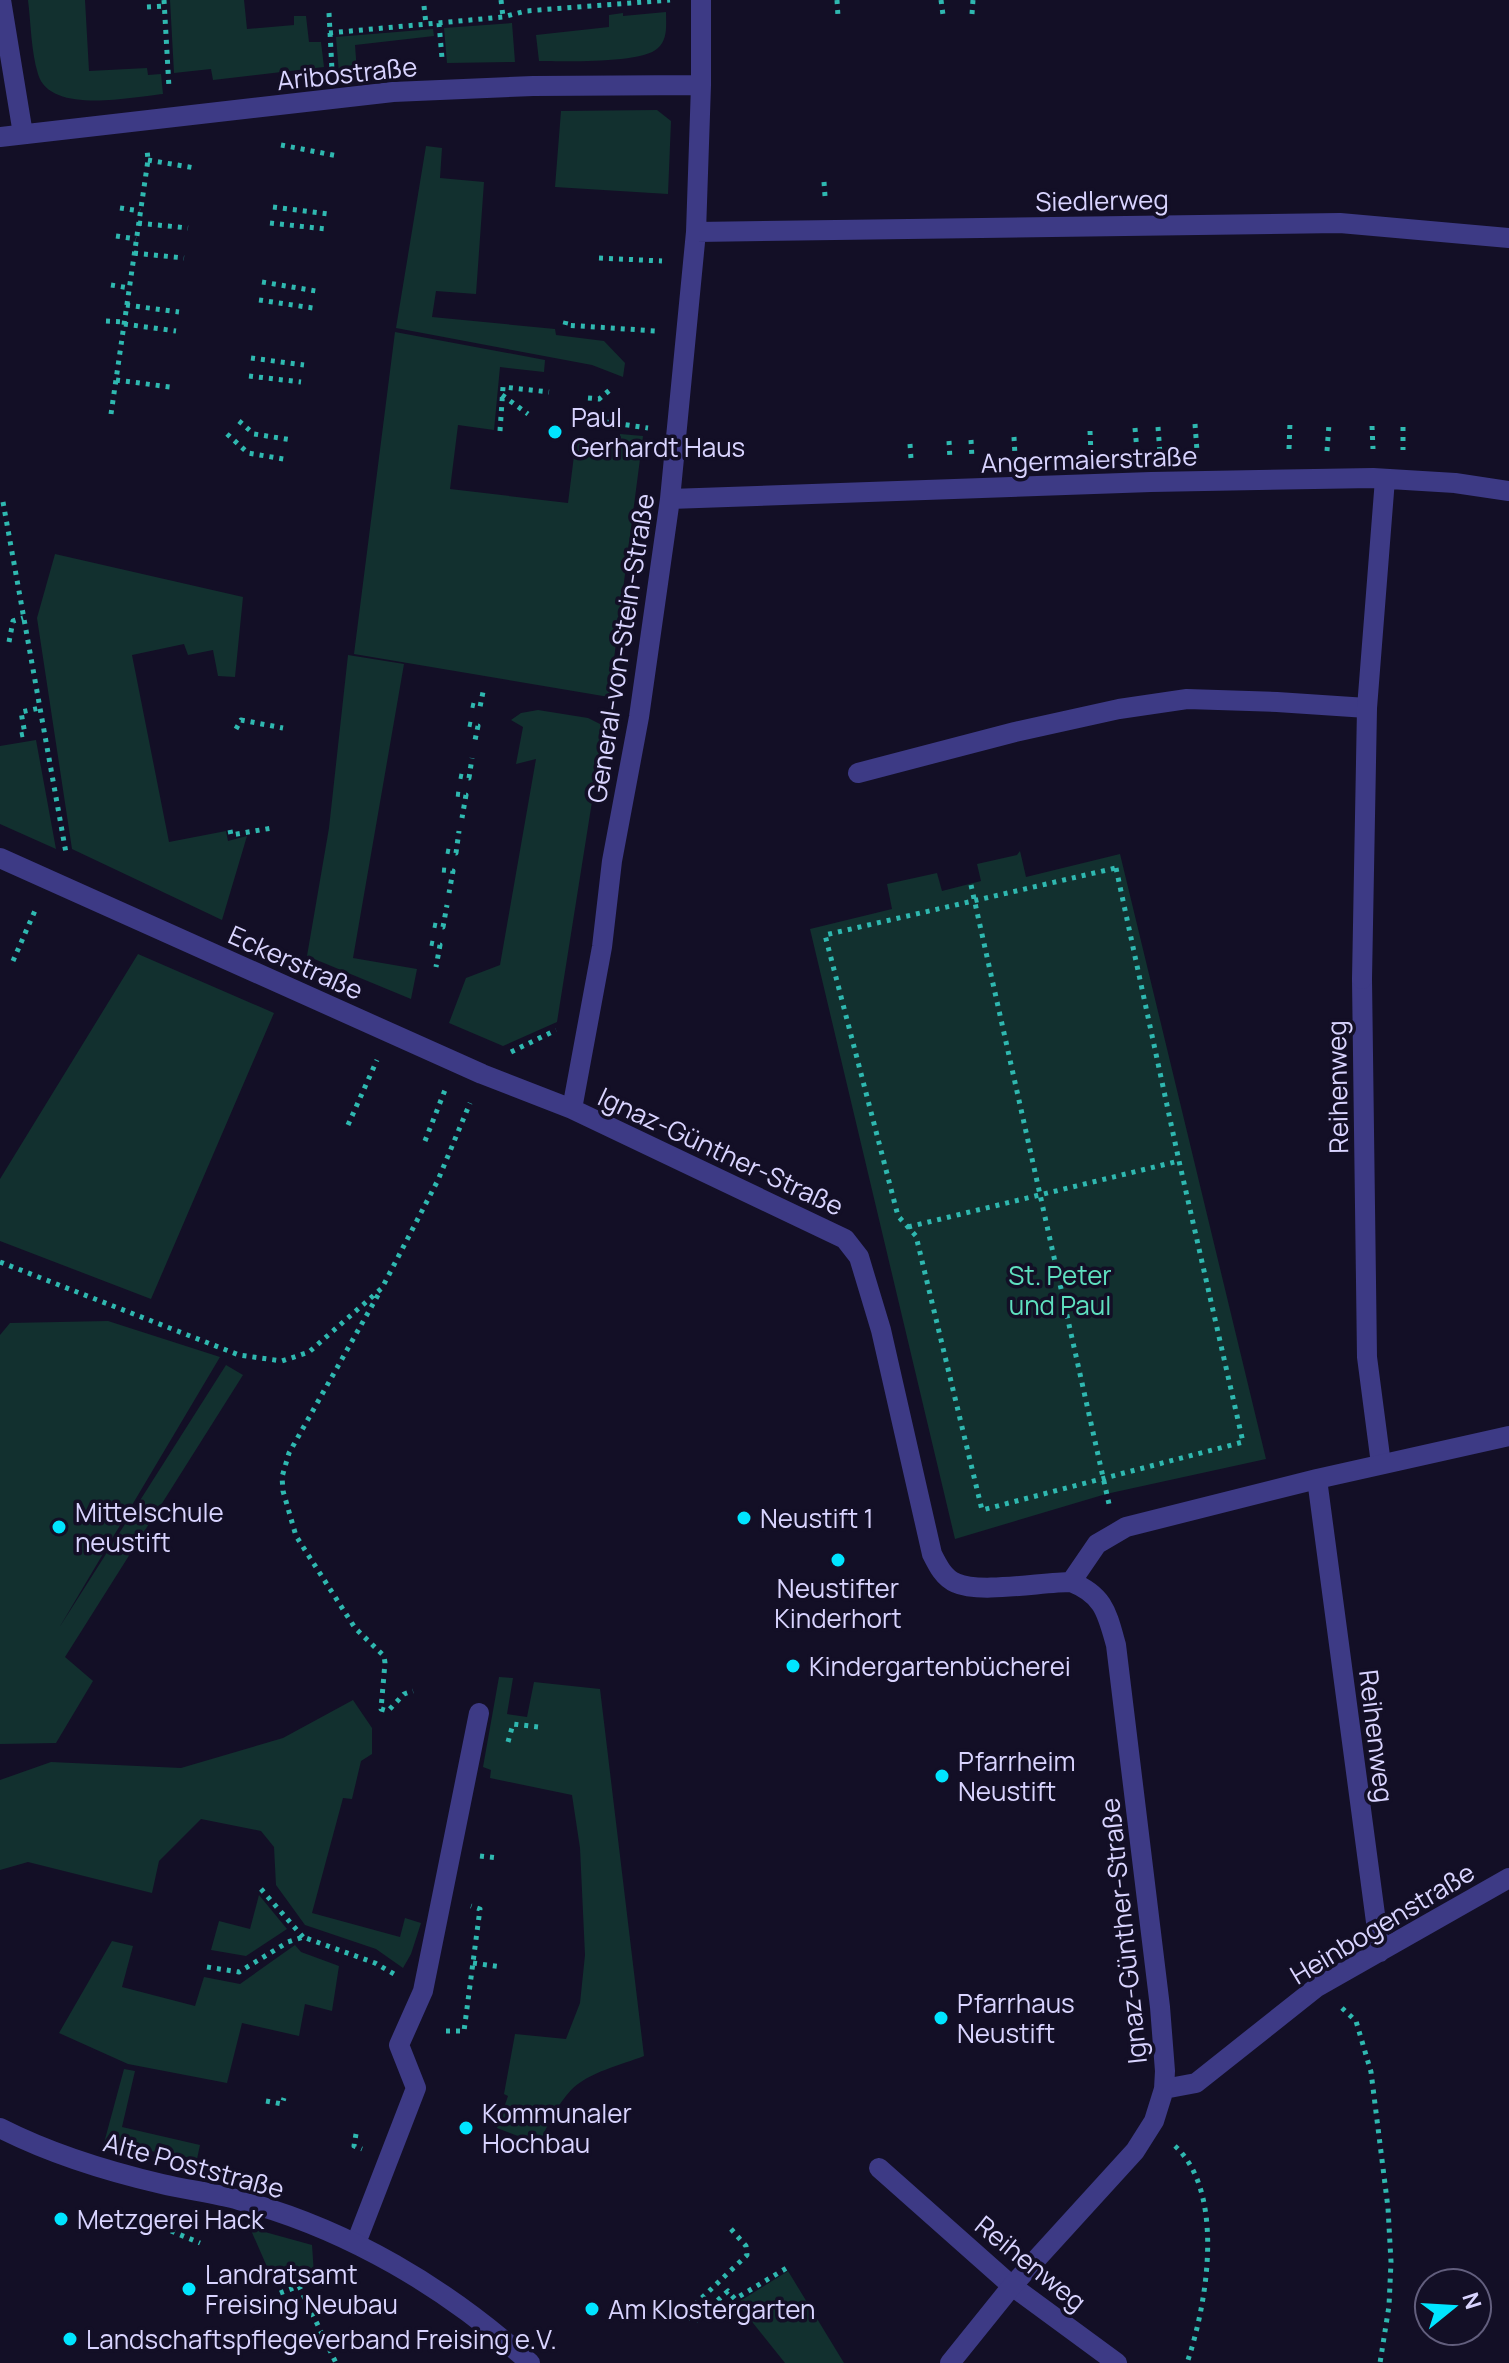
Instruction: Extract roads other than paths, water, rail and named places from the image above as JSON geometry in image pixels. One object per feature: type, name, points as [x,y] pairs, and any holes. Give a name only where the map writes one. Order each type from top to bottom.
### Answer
[{"type":"street","points":[[1,0],[23,134]]},
{"type":"street","name":"General-von-Stein-Straße","points":[[572,1109],[639,717],[670,499],[696,232],[701,0]]},
{"type":"street","name":"Aribostraße","points":[[0,137],[393,92],[533,86],[701,85]]},
{"type":"street","name":"Siedlerweg","points":[[696,232],[1340,223],[1509,238]]},
{"type":"street","name":"Angermaierstraße","points":[[670,499],[1151,482],[1385,479],[1455,483],[1509,491]]},
{"type":"street","name":"Reihenweg","points":[[1381,1464],[1367,1357],[1362,979],[1367,708],[1385,479]]},
{"type":"street","points":[[858,773],[1015,732],[1119,709],[1187,699],[1367,708]]},
{"type":"street","name":"Eckerstraße","points":[[0,858],[482,1074],[572,1109]]},
{"type":"street","name":"Ignaz-Günther-Straße","points":[[572,1109],[845,1239],[859,1257],[881,1330],[932,1554],[938,1567],[947,1578],[969,1587],[1071,1582],[1097,1597],[1107,1614],[1116,1645],[1160,2007],[1164,2089],[1154,2121],[1135,2151],[1012,2286],[950,2363]]},
{"type":"street","points":[[1071,1582],[1097,1544],[1126,1527],[1317,1479],[1509,1436]]},
{"type":"street","name":"Reihenweg","points":[[1317,1479],[1380,1952]]},
{"type":"street","points":[[356,2243],[416,2088],[399,2045],[423,1991],[479,1713]]},
{"type":"street","name":"Heinbogenstraße","points":[[1164,2089],[1196,2083],[1317,1987],[1509,1878]]},
{"type":"street","name":"Alte Poststraße","points":[[0,2128],[104,2169],[242,2201],[356,2243],[432,2286],[530,2363]]},
{"type":"street","name":"Reihenweg","points":[[879,2168],[1012,2286],[1117,2363]]},
{"type":"place","name":"Paul Gerhardt Haus","points":[[555,432]]},
{"type":"place","name":"Neustift 1","points":[[744,1518]]},
{"type":"place","name":"Mittelschule neustift","points":[[59,1527]]},
{"type":"place","name":"Neustifter Kinderhort","points":[[838,1560]]},
{"type":"place","name":"Kindergartenbücherei","points":[[793,1666]]},
{"type":"place","name":"Pfarrheim Neustift","points":[[942,1776]]},
{"type":"place","name":"Pfarrhaus Neustift","points":[[941,2018]]},
{"type":"place","name":"Kommunaler Hochbau","points":[[466,2128]]},
{"type":"place","name":"Metzgerei Hack","points":[[61,2219]]},
{"type":"place","name":"Landratsamt Freising Neubau","points":[[189,2289]]},
{"type":"place","name":"Am Klostergarten","points":[[592,2309]]},
{"type":"place","name":"Landschaftspflegeverband Freising e.V.","points":[[70,2339]]},
{"type":"park label","name":"St. Peter und Paul","points":[[1060,1290]]}]
